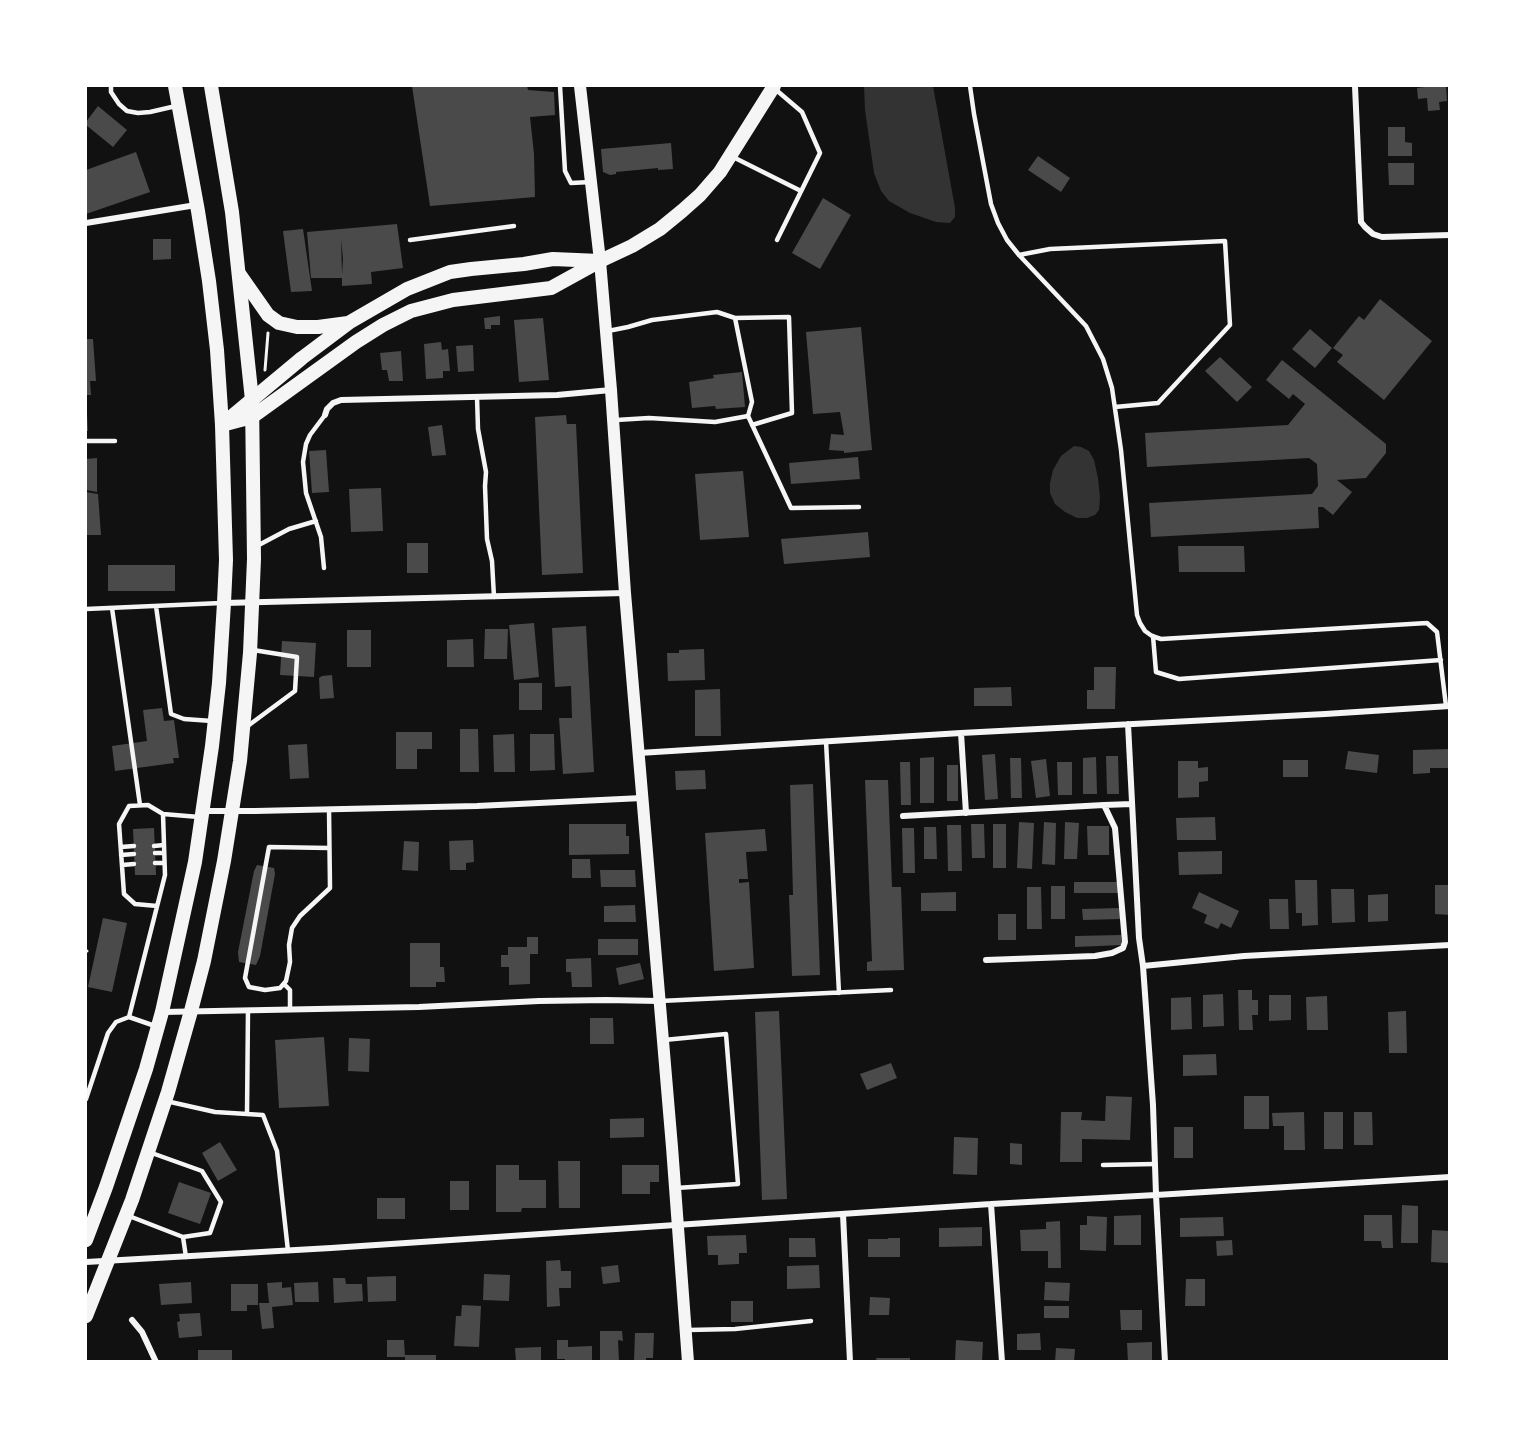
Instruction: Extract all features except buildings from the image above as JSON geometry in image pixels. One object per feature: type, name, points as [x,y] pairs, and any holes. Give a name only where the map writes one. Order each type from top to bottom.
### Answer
[{"type":"main road","points":[[86,1240],[128,1125],[162,1012],[195,862],[215,722],[226,560],[222,425],[209,281],[175,86]]},
{"type":"main road","points":[[86,1316],[109,1262],[149,1152],[191,1011],[212,923],[233,812],[243,730],[253,603],[252,400],[232,212],[211,86]]},
{"type":"main road","points":[[580,86],[600,261],[611,390],[625,593],[664,1040],[688,1362]]},
{"type":"main road","points":[[222,425],[252,417],[356,342],[411,311],[453,300],[551,288],[660,229],[700,195],[720,172],[773,86]]},
{"type":"main road","points":[[222,425],[302,358],[350,322],[407,289],[432,278],[450,273],[553,259],[600,261]]},
{"type":"main road","points":[[240,275],[268,315],[279,322],[297,327],[318,327],[350,322]]},
{"type":"street","points":[[1355,86],[1361,222],[1373,234],[1382,237],[1449,235]]},
{"type":"street","points":[[86,223],[197,205]]},
{"type":"street","points":[[325,415],[333,403],[340,400],[557,395],[611,390]]},
{"type":"street","points":[[224,603],[625,593]]},
{"type":"street","points":[[639,753],[1448,706]]},
{"type":"street","points":[[1128,724],[1138,938],[1143,966],[1153,1105],[1165,1362]]},
{"type":"street","points":[[961,733],[966,813]]},
{"type":"street","points":[[203,814],[477,806],[642,798]]},
{"type":"street","points":[[903,816],[1132,804]]},
{"type":"street","points":[[986,960],[1095,956],[1123,948],[1125,942],[1114,828],[1104,805]]},
{"type":"street","points":[[1143,966],[1244,957],[1449,945]]},
{"type":"street","points":[[162,1012],[419,1007],[539,1001],[660,1001]]},
{"type":"street","points":[[86,1262],[1449,1177]]},
{"type":"street","points":[[991,1204],[1002,1362]]},
{"type":"street","points":[[843,1214],[850,1362]]},
{"type":"street","points":[[132,1320],[142,1332],[156,1362]]},
{"type":"lane","points":[[111,86],[111,92],[127,111],[150,112],[178,105]]},
{"type":"lane","points":[[560,86],[565,171],[571,183],[591,182]]},
{"type":"lane","points":[[773,86],[802,112],[820,153],[777,240]]},
{"type":"lane","points":[[970,86],[991,204],[998,223],[1018,255],[1086,326],[1103,359],[1115,407],[1137,615],[1145,631],[1161,639],[1427,624],[1437,632],[1448,706]]},
{"type":"lane","points":[[731,156],[801,191]]},
{"type":"lane","points":[[410,240],[514,226]]},
{"type":"lane","points":[[1018,255],[1050,249],[1225,241],[1230,324],[1158,403],[1115,407]]},
{"type":"lane","points":[[606,332],[652,320],[717,312],[735,318],[789,317],[792,413],[752,425]]},
{"type":"lane","points":[[735,318],[752,402],[748,416],[791,508],[859,507]]},
{"type":"lane","points":[[477,397],[478,429],[486,472],[487,539],[492,561],[494,597]]},
{"type":"lane","points":[[324,568],[321,537],[306,493],[303,462],[310,435],[325,415]]},
{"type":"lane","points":[[613,420],[649,418],[715,422],[748,416]]},
{"type":"lane","points":[[86,441],[115,441]]},
{"type":"lane","points":[[254,547],[289,529],[316,521]]},
{"type":"lane","points":[[86,609],[224,603]]},
{"type":"lane","points":[[156,606],[171,714],[184,719],[215,722]]},
{"type":"lane","points":[[112,608],[140,805]]},
{"type":"lane","points":[[1153,636],[1156,672],[1179,679],[1441,660]]},
{"type":"lane","points":[[243,730],[295,692],[297,657],[250,650]]},
{"type":"lane","points":[[826,741],[839,993]]},
{"type":"lane","points":[[157,906],[135,904],[124,894],[119,824],[129,806],[148,805],[163,814],[203,814]]},
{"type":"lane","points":[[329,809],[330,888],[300,916],[292,928],[289,945],[290,962],[284,984],[280,988],[265,990],[249,987],[245,978],[269,847],[329,848]]},
{"type":"lane","points":[[129,1017],[165,875],[163,814]]},
{"type":"lane","points":[[154,846],[164,845]]},
{"type":"lane","points":[[121,847],[134,846]]},
{"type":"lane","points":[[155,854],[164,853]]},
{"type":"lane","points":[[121,855],[134,854]]},
{"type":"lane","points":[[155,863],[164,863]]},
{"type":"lane","points":[[122,865],[134,864]]},
{"type":"lane","points":[[284,984],[290,990],[290,1009]]},
{"type":"lane","points":[[660,1001],[891,990]]},
{"type":"lane","points":[[247,1114],[248,1010]]},
{"type":"lane","points":[[86,1100],[108,1032],[116,1022],[129,1017],[157,1028]]},
{"type":"lane","points":[[664,1040],[726,1034],[738,1184],[675,1188]]},
{"type":"lane","points":[[166,1100],[215,1112],[263,1115],[277,1151],[288,1251]]},
{"type":"lane","points":[[127,1215],[183,1237],[210,1233],[221,1202],[202,1171],[149,1152]]},
{"type":"lane","points":[[1104,1165],[1155,1164]]},
{"type":"lane","points":[[183,1237],[186,1257]]},
{"type":"lane","points":[[685,1330],[735,1329],[811,1321]]},
{"type":"path","points":[[266,370],[269,328]]},
{"type":"shaded area","points":[[864,86],[933,86],[955,208],[955,217],[950,223],[936,222],[910,213],[889,201],[881,191],[874,173]]},
{"type":"shaded area","points":[[1074,446],[1089,451],[1094,460],[1098,478],[1099,510],[1095,515],[1087,518],[1077,518],[1065,512],[1055,504],[1050,493],[1053,470],[1061,456]]}]
